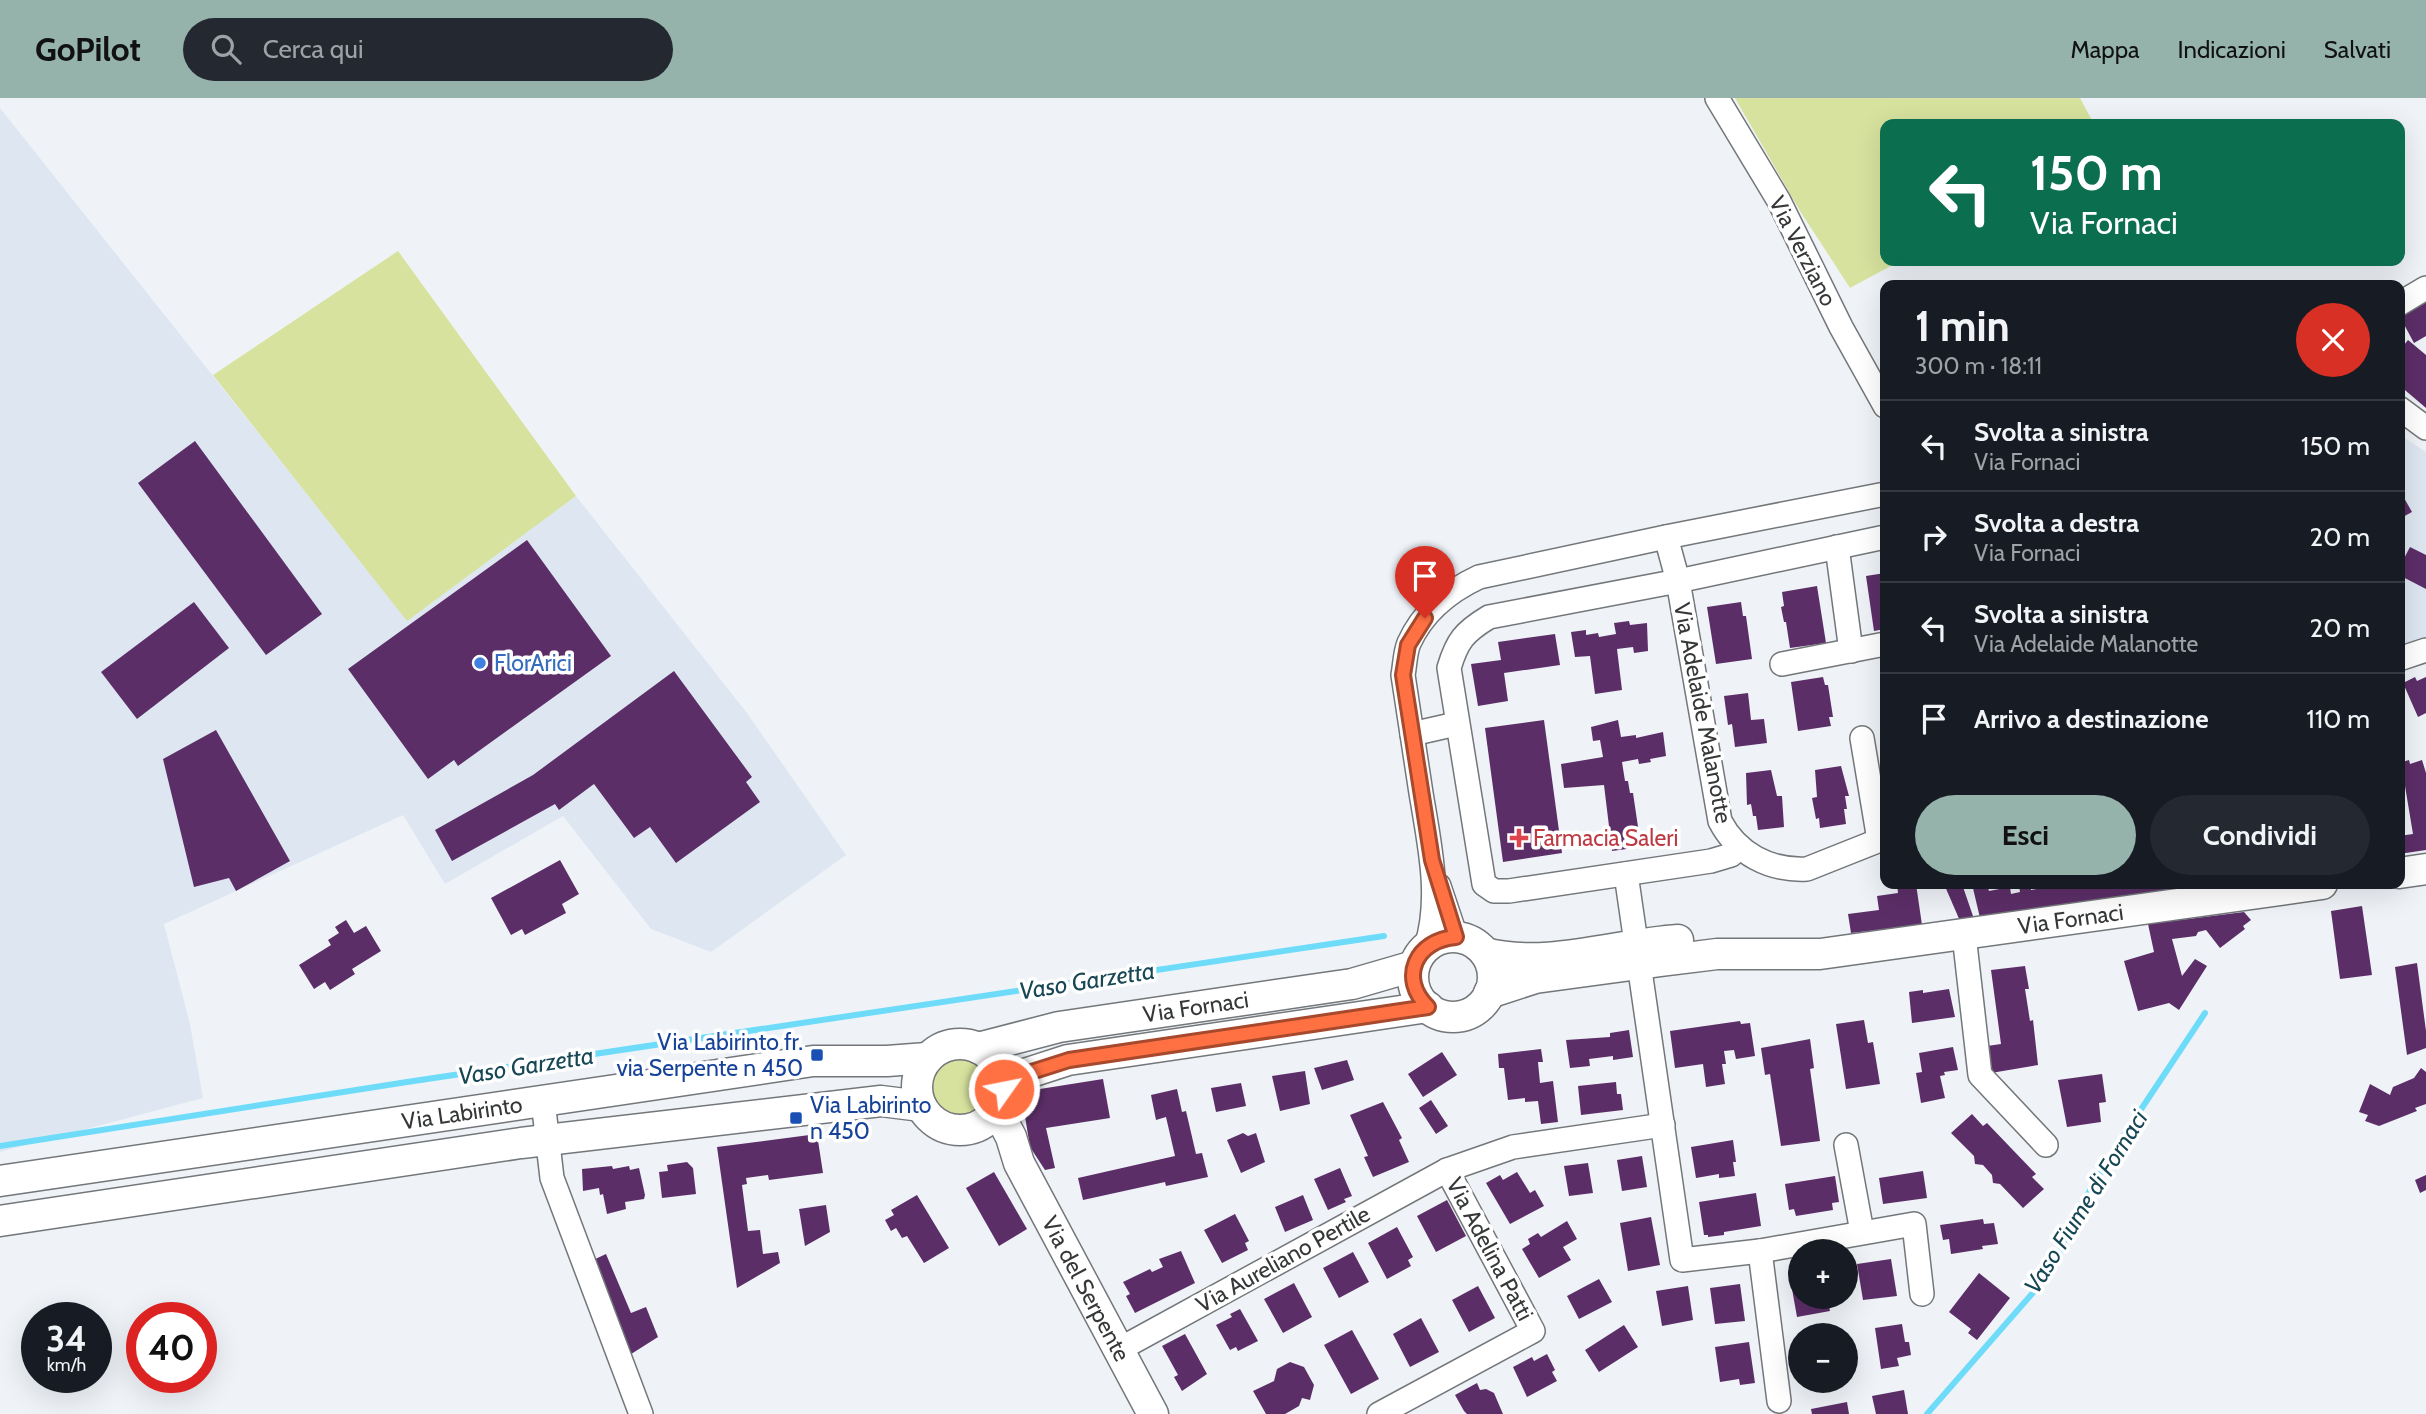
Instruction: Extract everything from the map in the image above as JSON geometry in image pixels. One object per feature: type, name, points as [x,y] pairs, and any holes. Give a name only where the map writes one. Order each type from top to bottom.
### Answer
[{"type":"street","name":"Via Verziano","points":[[1717,98],[1779,201],[1841,327],[1880,397]]},
{"type":"street","points":[[2405,300],[2426,288]]},
{"type":"street","points":[[2405,412],[2426,428]]},
{"type":"street","points":[[1428,1007],[1416,993],[1414,984],[1420,957],[1430,934],[1433,905],[1432,860],[1403,675],[1408,645],[1425,618],[1441,600],[1459,586],[1479,577],[1880,495]]},
{"type":"street","name":"Via Adelaide Malanotte","points":[[1667,537],[1678,581],[1720,821],[1728,837],[1739,847],[1731,855],[1711,862],[1494,891],[1484,884],[1449,668],[1455,646],[1469,629],[1489,617],[1678,581],[1880,538]]},
{"type":"street","points":[[1836,547],[1850,652]]},
{"type":"street","points":[[1783,664],[1880,645]]},
{"type":"street","points":[[2405,657],[2426,650]]},
{"type":"street","points":[[1412,734],[1456,724]]},
{"type":"street","points":[[1862,738],[1880,829]]},
{"type":"street","points":[[1739,847],[1751,857],[1795,870],[1807,869],[1880,840]]},
{"type":"street","points":[[1432,860],[1456,937]]},
{"type":"street","points":[[2405,872],[2426,869]]},
{"type":"street","points":[[1626,874],[1682,1259],[1760,1251],[1914,1224],[1922,1294]]},
{"type":"street","name":"Via Fornaci","points":[[927,1058],[939,1049],[959,1043],[978,1048],[1059,1027],[1352,984],[1420,957],[1435,941],[1456,937],[1472,942],[1485,953],[1508,959],[1636,954],[1820,954],[2287,889]]},
{"type":"street","points":[[1964,935],[1980,1075],[2046,1145]]},
{"type":"street","points":[[1485,953],[1492,972],[1489,993]]},
{"type":"street","name":"Via Fornaci","points":[[1003,1081],[1069,1060],[1428,1007],[1447,1016],[1462,1015],[1481,1005],[1489,993],[1535,978],[1636,954]]},
{"type":"street","points":[[927,1058],[917,1083],[921,1106],[929,1117],[942,1127],[960,1130],[986,1119],[1003,1097],[1003,1081],[992,1058],[978,1048]]},
{"type":"street","name":"Via Labirinto","points":[[0,1181],[813,1061],[927,1058]]},
{"type":"street","points":[[543,1101],[552,1178],[640,1414]]},
{"type":"street","name":"Via Labirinto","points":[[0,1221],[548,1140],[881,1101],[921,1106]]},
{"type":"street","name":"Via del Serpente","points":[[986,1119],[1019,1163],[1153,1414]]},
{"type":"street","name":"Via Adelina Patti","points":[[1379,1414],[1533,1331],[1447,1170],[1513,1147],[1662,1125]]},
{"type":"street","points":[[1846,1145],[1862,1232]]},
{"type":"street","points":[[195,1151],[198,1191]]},
{"type":"street","name":"Via Aureliano Pertile","points":[[1120,1349],[1447,1170]]},
{"type":"street","points":[[1760,1251],[1779,1401]]},
{"type":"shaded area","points":[[0,108],[407,620],[576,496],[747,713],[846,855],[711,952],[651,929],[563,816],[445,884],[403,815],[164,924],[190,1024],[203,1098],[0,1152]]},
{"type":"shaded area","points":[[2405,438],[2426,452],[2426,638],[2405,645]]},
{"type":"green space","points":[[1735,98],[2080,98],[2091,119],[1880,119],[1880,266],[1891,266],[1850,288],[1800,211]]},
{"type":"green space","points":[[398,251],[576,496],[407,621],[213,375]]},
{"type":"green space","points":[[961,1055],[979,1061],[987,1069],[993,1087],[987,1105],[979,1113],[961,1119],[943,1113],[935,1105],[929,1087],[935,1069],[943,1061]]},
{"type":"building","points":[[2426,300],[2426,336],[2414,343],[2405,326],[2405,312]]},
{"type":"building","points":[[2408,340],[2426,355],[2426,408],[2405,390],[2405,344]]},
{"type":"building","points":[[195,441],[322,614],[266,655],[138,483]]},
{"type":"building","points":[[2405,500],[2412,512],[2405,516]]},
{"type":"building","name":"FlorArici","points":[[527,540],[611,656],[458,766],[454,760],[428,779],[348,669]]},
{"type":"building","points":[[2410,547],[2426,555],[2426,589],[2405,578],[2405,557]]},
{"type":"building","points":[[1880,574],[1880,630],[1874,631],[1866,576]]},
{"type":"building","points":[[1817,586],[1826,643],[1790,648],[1781,607],[1784,606],[1782,592]]},
{"type":"building","points":[[194,602],[229,648],[137,719],[101,672]]},
{"type":"building","points":[[1741,602],[1743,616],[1746,616],[1752,659],[1716,664],[1707,607]]},
{"type":"building","points":[[1629,621],[1630,625],[1647,623],[1648,651],[1634,653],[1633,647],[1617,649],[1622,690],[1595,694],[1590,656],[1575,657],[1571,632],[1586,630],[1586,635],[1598,633],[1599,637],[1616,634],[1614,623]]},
{"type":"building","points":[[1555,634],[1560,665],[1504,673],[1508,701],[1478,706],[1471,664],[1501,660],[1498,642]]},
{"type":"building","points":[[674,671],[752,777],[746,782],[760,802],[676,863],[650,827],[634,838],[594,784],[559,810],[555,804],[452,861],[435,830],[533,775]]},
{"type":"building","points":[[1823,677],[1825,685],[1828,685],[1833,717],[1829,717],[1831,726],[1798,731],[1791,682]]},
{"type":"building","points":[[2415,677],[2417,681],[2426,677],[2426,713],[2418,717],[2405,682]]},
{"type":"building","points":[[1748,693],[1751,720],[1764,719],[1767,743],[1735,747],[1732,724],[1728,725],[1724,696]]},
{"type":"building","points":[[1544,720],[1562,853],[1503,862],[1485,728]]},
{"type":"building","points":[[1618,720],[1621,737],[1636,735],[1636,738],[1663,732],[1666,756],[1639,764],[1638,759],[1622,762],[1625,781],[1628,781],[1630,793],[1633,793],[1641,847],[1612,851],[1604,785],[1564,788],[1561,764],[1603,757],[1600,740],[1593,741],[1591,727]]},
{"type":"building","points":[[216,730],[290,861],[236,891],[229,878],[194,887],[163,759]]},
{"type":"building","points":[[2409,760],[2410,764],[2422,760],[2426,773],[2426,850],[2405,853],[2405,835],[2413,834],[2405,786],[2405,761]]},
{"type":"building","points":[[1841,766],[1849,796],[1845,796],[1846,824],[1820,828],[1812,798],[1817,797],[1815,770]]},
{"type":"building","points":[[1771,770],[1777,796],[1782,796],[1784,827],[1758,830],[1751,804],[1747,805],[1746,773]]},
{"type":"building","points":[[560,860],[579,894],[562,904],[566,913],[525,935],[522,929],[511,935],[491,898]]},
{"type":"building","points":[[1898,889],[1917,889],[1922,925],[1851,933],[1848,914],[1879,910],[1877,896],[1898,893]]},
{"type":"building","points":[[1946,889],[1964,889],[1974,919],[1960,921]]},
{"type":"building","points":[[1973,889],[2010,889],[2011,894],[2020,892],[2020,889],[2172,889],[2169,890],[1980,918]]},
{"type":"building","points":[[2362,906],[2372,975],[2340,979],[2331,911]]},
{"type":"building","points":[[2244,912],[2251,920],[2243,926],[2245,929],[2220,948],[2206,930],[2198,932],[2196,936],[2172,939],[2182,976],[2195,959],[2207,966],[2179,1010],[2169,1003],[2138,1011],[2124,961],[2154,952],[2148,924]]},
{"type":"building","points":[[346,920],[354,933],[366,926],[381,951],[352,969],[355,974],[330,990],[325,982],[314,989],[299,965],[331,945],[328,940],[339,933],[335,927]]},
{"type":"building","points":[[2417,963],[2426,1048],[2407,1055],[2395,967]]},
{"type":"building","points":[[2025,966],[2029,989],[2025,989],[2030,1021],[2033,1020],[2038,1065],[1991,1073],[1987,1046],[2001,1044],[1991,970]]},
{"type":"building","points":[[1949,989],[1955,1017],[1912,1023],[1909,992]]},
{"type":"building","points":[[1864,1020],[1868,1043],[1873,1042],[1880,1084],[1846,1089],[1836,1024]]},
{"type":"building","points":[[1740,1021],[1741,1024],[1750,1023],[1755,1056],[1736,1059],[1734,1050],[1724,1051],[1726,1064],[1722,1064],[1725,1084],[1706,1087],[1703,1064],[1675,1068],[1670,1031]]},
{"type":"building","points":[[1629,1030],[1633,1057],[1589,1059],[1590,1066],[1570,1068],[1566,1040],[1610,1037],[1610,1033]]},
{"type":"building","points":[[1810,1039],[1814,1068],[1810,1069],[1820,1141],[1781,1146],[1770,1074],[1765,1075],[1761,1048]]},
{"type":"building","points":[[1953,1047],[1958,1070],[1944,1072],[1945,1075],[1940,1076],[1945,1098],[1921,1103],[1916,1073],[1922,1072],[1919,1053]]},
{"type":"building","points":[[1541,1049],[1543,1062],[1538,1062],[1540,1083],[1553,1081],[1558,1122],[1541,1124],[1538,1101],[1525,1102],[1525,1098],[1508,1100],[1504,1068],[1499,1068],[1498,1054]]},
{"type":"building","points":[[1442,1052],[1457,1075],[1423,1097],[1408,1074]]},
{"type":"building","points":[[1347,1060],[1354,1080],[1322,1090],[1314,1068]]},
{"type":"building","points":[[2421,1068],[2426,1072],[2426,1104],[2415,1108],[2417,1111],[2379,1126],[2365,1121],[2368,1115],[2359,1112],[2370,1084],[2390,1095],[2393,1087],[2414,1078]]},
{"type":"building","points":[[1305,1071],[1310,1104],[1280,1111],[1272,1076]]},
{"type":"building","points":[[2102,1074],[2106,1102],[2099,1103],[2101,1122],[2067,1127],[2058,1080]]},
{"type":"building","points":[[1103,1079],[1110,1118],[1046,1128],[1055,1168],[1045,1170],[1030,1147],[1021,1092]]},
{"type":"building","points":[[1616,1082],[1623,1110],[1581,1115],[1578,1086]]},
{"type":"building","points":[[1241,1083],[1246,1106],[1216,1112],[1211,1088]]},
{"type":"building","points":[[1177,1089],[1182,1112],[1186,1111],[1196,1154],[1202,1153],[1208,1177],[1166,1186],[1165,1182],[1083,1200],[1078,1178],[1175,1156],[1166,1117],[1156,1120],[1151,1095]]},
{"type":"building","points":[[1431,1100],[1448,1126],[1436,1134],[1419,1108]]},
{"type":"building","points":[[1383,1102],[1402,1138],[1399,1140],[1409,1162],[1373,1177],[1364,1157],[1368,1156],[1350,1115]]},
{"type":"building","points":[[1972,1114],[1983,1126],[1987,1123],[2036,1174],[2032,1177],[2044,1189],[2023,1208],[2000,1184],[1993,1183],[1992,1175],[1983,1165],[1975,1164],[1974,1156],[1951,1133]]},
{"type":"building","points":[[1243,1133],[1248,1136],[1256,1133],[1265,1162],[1241,1173],[1227,1140]]},
{"type":"building","points":[[817,1134],[823,1173],[769,1180],[768,1175],[746,1178],[747,1184],[742,1185],[748,1231],[760,1230],[763,1254],[778,1252],[780,1263],[737,1288],[717,1147]]},
{"type":"building","points":[[1733,1140],[1735,1176],[1719,1178],[1719,1174],[1696,1178],[1691,1147]]},
{"type":"building","points":[[1642,1156],[1647,1187],[1622,1191],[1617,1160]]},
{"type":"building","points":[[687,1162],[693,1168],[696,1194],[662,1198],[659,1172],[668,1171],[667,1165]]},
{"type":"building","points":[[1588,1163],[1593,1193],[1569,1196],[1564,1166]]},
{"type":"building","points":[[612,1166],[613,1169],[629,1166],[630,1170],[639,1168],[645,1195],[644,1199],[625,1202],[626,1209],[607,1214],[599,1188],[583,1191],[582,1169]]},
{"type":"building","points":[[1340,1168],[1352,1196],[1344,1199],[1346,1202],[1328,1210],[1314,1179]]},
{"type":"building","points":[[1923,1171],[1927,1198],[1883,1204],[1879,1178]]},
{"type":"building","points":[[994,1172],[1027,1229],[999,1246],[966,1188]]},
{"type":"building","points":[[1517,1172],[1530,1193],[1535,1190],[1544,1206],[1510,1224],[1486,1183],[1500,1175],[1503,1180]]},
{"type":"building","points":[[2426,1175],[2426,1190],[2420,1193],[2415,1180]]},
{"type":"building","points":[[1835,1176],[1839,1202],[1832,1203],[1833,1210],[1796,1216],[1794,1209],[1789,1210],[1785,1184]]},
{"type":"building","points":[[1756,1193],[1761,1226],[1724,1232],[1724,1235],[1704,1235],[1699,1202]]},
{"type":"building","points":[[917,1195],[949,1248],[924,1263],[907,1236],[902,1238],[896,1228],[891,1231],[885,1220],[894,1215],[891,1210]]},
{"type":"building","points":[[1303,1195],[1313,1220],[1285,1232],[1275,1207]]},
{"type":"building","points":[[1447,1200],[1466,1236],[1436,1252],[1417,1216]]},
{"type":"building","points":[[826,1205],[830,1232],[805,1246],[799,1209]]},
{"type":"building","points":[[1235,1214],[1249,1241],[1245,1243],[1248,1250],[1222,1263],[1204,1230]]},
{"type":"building","points":[[1651,1217],[1660,1265],[1628,1271],[1620,1223]]},
{"type":"building","points":[[1983,1219],[1984,1224],[1994,1223],[1998,1244],[1951,1254],[1949,1239],[1943,1240],[1940,1225]]},
{"type":"building","points":[[1567,1221],[1577,1239],[1563,1247],[1571,1260],[1539,1278],[1522,1249],[1530,1244],[1528,1239],[1538,1233],[1541,1237]]},
{"type":"building","points":[[1397,1227],[1413,1257],[1408,1260],[1411,1266],[1387,1279],[1368,1243]]},
{"type":"building","points":[[1181,1251],[1195,1283],[1135,1313],[1126,1296],[1130,1294],[1123,1282],[1150,1269],[1152,1272],[1163,1267],[1159,1259]]},
{"type":"building","points":[[1353,1252],[1369,1282],[1339,1298],[1323,1268]]},
{"type":"building","points":[[606,1254],[631,1313],[646,1307],[658,1337],[628,1356],[591,1261]]},
{"type":"building","points":[[1891,1259],[1897,1296],[1863,1300],[1858,1264]]},
{"type":"building","points":[[1979,1273],[2010,1298],[1977,1340],[1968,1333],[1971,1329],[1949,1312]]},
{"type":"building","points":[[1599,1279],[1612,1302],[1579,1319],[1567,1296]]},
{"type":"building","points":[[1294,1283],[1312,1317],[1283,1333],[1264,1299]]},
{"type":"building","points":[[1740,1284],[1745,1321],[1715,1324],[1710,1288]]},
{"type":"building","points":[[1478,1286],[1495,1318],[1469,1332],[1452,1300]]},
{"type":"building","points":[[1688,1286],[1693,1320],[1662,1326],[1656,1291]]},
{"type":"building","points":[[1240,1309],[1258,1341],[1238,1351],[1236,1347],[1230,1350],[1216,1325],[1232,1317],[1230,1314]]},
{"type":"building","points":[[1796,1309],[1830,1311],[1797,1317]]},
{"type":"building","points":[[1421,1318],[1439,1352],[1410,1367],[1393,1334]]},
{"type":"building","points":[[1902,1324],[1905,1342],[1909,1342],[1911,1355],[1897,1358],[1899,1366],[1881,1369],[1875,1328]]},
{"type":"building","points":[[1624,1325],[1638,1347],[1599,1372],[1585,1350]]},
{"type":"building","points":[[1352,1330],[1379,1379],[1351,1394],[1324,1345]]},
{"type":"building","points":[[1185,1334],[1207,1374],[1182,1391],[1174,1377],[1178,1375],[1162,1346]]},
{"type":"building","points":[[1749,1342],[1755,1383],[1740,1385],[1739,1379],[1720,1382],[1715,1347]]},
{"type":"building","points":[[1547,1354],[1557,1381],[1527,1397],[1513,1367],[1532,1357],[1534,1361]]},
{"type":"building","points":[[1290,1362],[1304,1367],[1314,1385],[1310,1400],[1302,1398],[1299,1406],[1285,1414],[1266,1414],[1253,1391],[1274,1381],[1277,1369]]},
{"type":"building","points":[[1477,1383],[1480,1390],[1486,1389],[1494,1393],[1503,1414],[1467,1414],[1464,1411],[1455,1395]]},
{"type":"building","points":[[1904,1390],[1908,1414],[1876,1414],[1872,1396]]},
{"type":"building","points":[[1847,1402],[1849,1414],[1812,1414],[1811,1409]]},
{"type":"waterway","name":"Vaso Garzetta","points":[[0,1146],[407,1082],[1384,936]]},
{"type":"waterway","name":"Vaso Fiume di Fornaci","points":[[1927,1414],[2044,1280],[2059,1254],[2073,1218],[2205,1013]]},
{"type":"place","name":"FlorArici","points":[[480,663]]},
{"type":"place","name":"Farmacia Saleri","points":[[1519,838]]},
{"type":"place","name":"Via Labirinto fr. via Serpente n 450","points":[[817,1055]]},
{"type":"place","name":"Via Labirinto n 450","points":[[796,1118]]},
{"type":"route","points":[[1004,1089],[1003,1081],[1069,1060],[1428,1007],[1416,993],[1414,966],[1426,947],[1435,941],[1456,937],[1432,860],[1403,675],[1408,645],[1425,618]]}]
